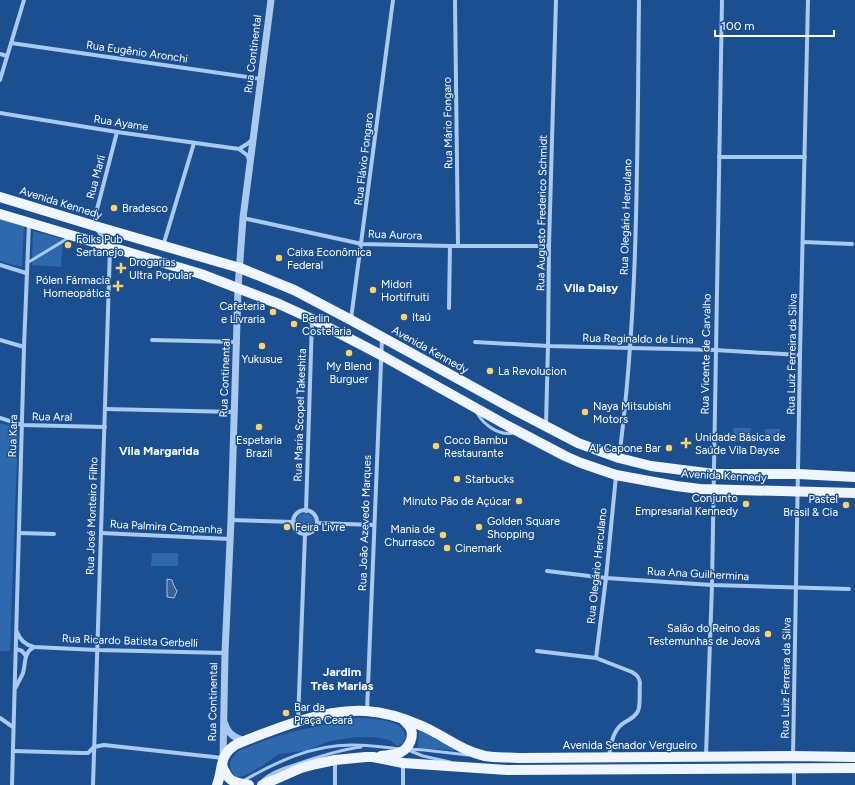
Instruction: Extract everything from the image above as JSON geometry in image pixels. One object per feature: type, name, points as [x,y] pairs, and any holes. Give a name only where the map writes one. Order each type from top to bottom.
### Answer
[{"type":"main road","name":"Avenida Kennedy","points":[[0,197],[240,268],[300,292],[578,443],[618,458],[651,466],[714,474],[798,474],[855,477]]},
{"type":"main road","name":"Avenida Kennedy","points":[[0,214],[201,274],[279,304],[312,319],[381,355],[475,408],[565,456],[616,475],[676,486],[713,490],[855,493]]},
{"type":"main road","points":[[217,785],[222,762],[226,753],[231,748],[245,741],[298,721],[347,711],[367,711],[403,719],[485,756]]},
{"type":"main road","points":[[373,757],[392,755],[405,749],[411,741],[411,731],[410,727],[403,719]]},
{"type":"main road","name":"Avenida Senador Vergueiro","points":[[485,756],[519,758],[855,757]]},
{"type":"main road","name":"Avenida Senador Vergueiro","points":[[261,785],[301,768],[336,760],[360,757],[373,757],[403,763],[507,770],[855,768]]},
{"type":"main road","points":[[222,762],[228,778],[242,784]]},
{"type":"street","points":[[0,78],[24,0]]},
{"type":"street","name":"Rua Continental","points":[[222,762],[238,288],[243,218],[271,0]]},
{"type":"street","name":"Rua Flávio Fongaro","points":[[351,320],[393,0]]},
{"type":"street","name":"Rua Mário Fongaro","points":[[455,0],[458,246]]},
{"type":"street","name":"Rua Augusto Frederico Schmidt","points":[[546,426],[549,246],[556,0]]},
{"type":"street","name":"Rua Olegário Herculano","points":[[618,458],[630,348],[635,234],[639,0]]},
{"type":"street","name":"Rua Vicente de Carvalho","points":[[706,757],[712,585],[722,0]]},
{"type":"street","name":"Rua Luiz Ferreira da Silva","points":[[793,756],[808,0]]},
{"type":"street","name":"Rua Eugênio Aronchi","points":[[11,43],[261,79]]},
{"type":"street","points":[[0,54],[7,56]]},
{"type":"street","name":"Rua Ayame","points":[[0,113],[117,132],[239,149]]},
{"type":"street","name":"Rua Marli","points":[[95,226],[95,217],[117,132]]},
{"type":"street","points":[[250,162],[247,155],[239,149],[253,139]]},
{"type":"street","points":[[163,246],[194,143]]},
{"type":"street","points":[[719,157],[805,157]]},
{"type":"street","name":"Rua Aurora","points":[[243,218],[362,244],[549,246]]},
{"type":"street","name":"Rua Kara","points":[[12,785],[26,273],[29,223]]},
{"type":"street","points":[[95,226],[110,248]]},
{"type":"street","points":[[803,242],[852,244]]},
{"type":"street","points":[[449,308],[450,246]]},
{"type":"street","name":"Rua José Monteiro Filho","points":[[93,785],[110,248]]},
{"type":"street","points":[[0,265],[26,273]]},
{"type":"street","name":"Rua Maria Scopel Takeshita","points":[[306,511],[312,319]]},
{"type":"street","name":"Rua João Azevedo Marques","points":[[367,711],[382,337]]},
{"type":"street","points":[[0,340],[24,347]]},
{"type":"street","points":[[152,340],[237,342]]},
{"type":"street","name":"Rua Reginaldo de Lima","points":[[475,342],[548,346],[715,350],[800,355]]},
{"type":"street","points":[[105,410],[235,412]]},
{"type":"street","name":"Rua Aral","points":[[0,418],[22,425],[105,427]]},
{"type":"street","name":"Rua Olegário Herculano","points":[[596,658],[606,578],[616,475]]},
{"type":"street","points":[[302,511],[306,511],[312,513],[317,523],[315,530],[305,534],[298,532],[294,526],[294,522],[296,515],[302,511]]},
{"type":"street","points":[[231,520],[294,522]]},
{"type":"street","points":[[317,523],[374,525]]},
{"type":"street","points":[[19,533],[54,534]]},
{"type":"street","name":"Rua Palmira Campanha","points":[[101,533],[230,539]]},
{"type":"street","points":[[298,721],[305,534]]},
{"type":"street","name":"Rua Ana Guilhermina","points":[[547,571],[606,578],[712,585],[849,589]]},
{"type":"street","points":[[16,631],[21,640],[34,647],[26,656],[22,651],[16,649]]},
{"type":"street","name":"Rua Ricardo Batista Gerbelli","points":[[34,647],[225,653]]},
{"type":"street","points":[[537,651],[596,658],[634,674],[639,679],[638,710],[633,718],[618,728],[612,741],[609,757]]},
{"type":"street","name":"Rua Kara","points":[[14,690],[23,673],[26,656]]},
{"type":"street","points":[[0,718],[13,727]]},
{"type":"street","points":[[223,720],[226,728],[231,734],[236,738],[245,741]]},
{"type":"street","points":[[13,751],[88,753],[94,747],[104,745],[222,762]]},
{"type":"street","points":[[335,785],[336,760]]},
{"type":"street","points":[[403,763],[403,785]]},
{"type":"street","points":[[794,768],[794,785]]},
{"type":"lane","points":[[27,263],[72,236]]},
{"type":"lane","name":"Avenida Senador Vergueiro","points":[[242,784],[273,764],[304,753],[350,745],[418,749],[485,756]]},
{"type":"lane","name":"Avenida Senador Vergueiro","points":[[261,785],[270,775],[303,761],[345,750],[369,746]]},
{"type":"lane","name":"Avenida Senador Vergueiro","points":[[405,749],[423,756],[483,768]]},
{"type":"shaded area","points":[[0,219],[24,226],[22,267],[0,261]]},
{"type":"shaded area","points":[[33,231],[63,239],[61,267],[32,265]]},
{"type":"shaded area","points":[[0,423],[18,428],[10,651],[0,651]]},
{"type":"shaded area","points":[[733,428],[751,428],[750,441],[734,441]]},
{"type":"shaded area","points":[[765,429],[780,429],[780,442],[765,441]]},
{"type":"shaded area","points":[[305,513],[311,516],[314,522],[311,528],[305,531],[299,528],[296,522],[299,516]]},
{"type":"shaded area","points":[[152,553],[178,553],[178,566],[151,566]]},
{"type":"shaded area","points":[[167,579],[172,580],[177,591],[174,598],[167,597]]},
{"type":"shaded area","points":[[358,718],[394,723],[404,730],[404,741],[402,744],[397,746],[390,740],[373,737],[356,737],[330,741],[305,751],[279,754],[244,776],[236,777],[231,771],[231,760],[237,752],[243,749],[280,735]]},
{"type":"shaded area","points":[[419,729],[462,751],[418,748]]},
{"type":"place","name":"Bradesco","points":[[114,208]]},
{"type":"place","name":"Folks Pub Sertanejo","points":[[68,245]]},
{"type":"place","name":"Caixa Econômica Federal","points":[[279,258]]},
{"type":"place","name":"Drogarias Ultra Popular","points":[[121,268]]},
{"type":"place","name":"Pólen Fármacia Homeopática","points":[[118,286]]},
{"type":"place","name":"Midori Hortifruiti","points":[[373,290]]},
{"type":"place","name":"Cafeteria e Livraria","points":[[273,312]]},
{"type":"place","name":"Itaú","points":[[404,317]]},
{"type":"place","name":"Berlin Costelaria","points":[[294,324]]},
{"type":"place","name":"Yukusue","points":[[262,346]]},
{"type":"place","name":"My Blend Burguer","points":[[349,353]]},
{"type":"place","name":"La Revolucion","points":[[490,371]]},
{"type":"place","name":"Naya Mitsubishi Motors","points":[[585,412]]},
{"type":"place","name":"Espetaria Brazil","points":[[259,427]]},
{"type":"place","name":"Unidade Básica de Saúde Vila Dayse","points":[[686,443]]},
{"type":"place","name":"Coco Bambu Restaurante","points":[[436,446]]},
{"type":"place","name":"Al' Capone Bar","points":[[669,448]]},
{"type":"place","name":"Starbucks","points":[[457,479]]},
{"type":"place","name":"Minuto Pão de Açúcar","points":[[519,501]]},
{"type":"place","name":"Conjunto Empresarial Kennedy","points":[[746,504]]},
{"type":"place","name":"Pastel Brasil & Cia","points":[[846,505]]},
{"type":"place","name":"Feira Livre","points":[[287,527]]},
{"type":"place","name":"Golden Square Shopping","points":[[479,527]]},
{"type":"place","name":"Mania de Churrasco","points":[[443,535]]},
{"type":"place","name":"Cinemark","points":[[447,548]]},
{"type":"place","name":"Salão do Reino das Testemunhas de Jeová","points":[[768,634]]},
{"type":"place","name":"Bar da Praça Ceará","points":[[286,713]]},
{"type":"district","name":"Vila Daisy","points":[[591,288]]},
{"type":"district","name":"Vila Margarida","points":[[159,451]]},
{"type":"district","name":"Jardim Três Marias","points":[[342,679]]}]
